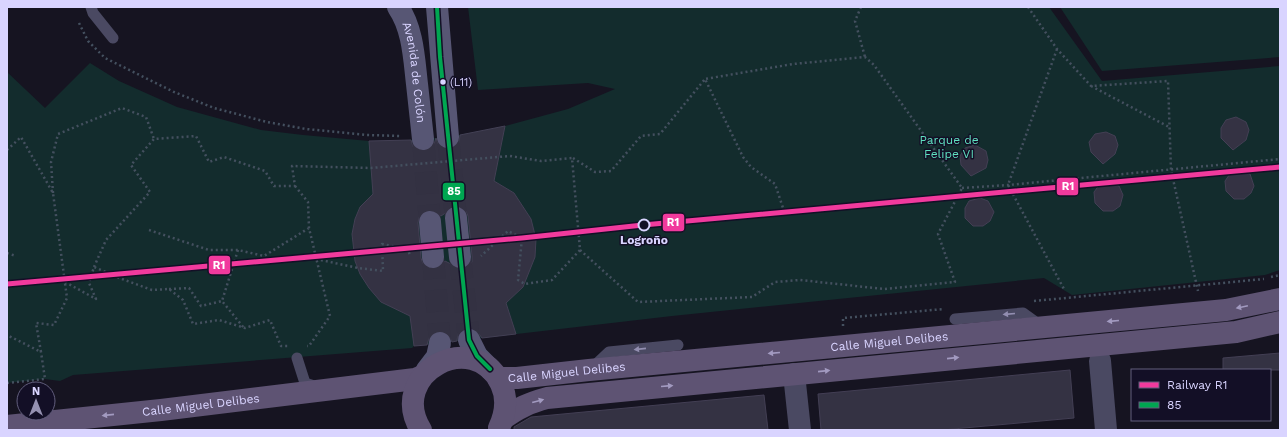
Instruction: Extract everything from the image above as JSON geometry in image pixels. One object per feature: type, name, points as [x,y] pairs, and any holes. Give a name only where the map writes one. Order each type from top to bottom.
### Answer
[{"type":"main road","name":"Avenida de Colón","points":[[398,7],[404,16],[415,59],[415,138]]},
{"type":"main road","points":[[437,7],[448,137]]},
{"type":"main road","points":[[456,218],[470,257]]},
{"type":"main road","points":[[430,222],[432,257]]},
{"type":"main road","name":"Calle Miguel Delibes","points":[[494,374],[517,378],[1043,328],[1226,310],[1280,299]]},
{"type":"main road","name":"Calle Miguel Delibes","points":[[500,424],[516,410],[528,404],[547,398],[1236,332],[1280,322]]},
{"type":"main road","points":[[468,340],[477,356],[494,374],[504,391],[506,405],[500,424]]},
{"type":"main road","points":[[421,430],[416,423],[413,412],[413,400],[421,380],[436,357],[440,343]]},
{"type":"main road","points":[[421,380],[436,363],[459,357],[476,361],[494,374]]},
{"type":"main road","name":"Calle Miguel Delibes","points":[[7,426],[161,410],[394,381],[404,383],[409,386],[421,380]]},
{"type":"main road","points":[[120,430],[161,410]]},
{"type":"street","points":[[1100,361],[1106,430]]},
{"type":"street","points":[[794,374],[800,430]]},
{"type":"lane","points":[[91,7],[93,13],[113,38]]},
{"type":"lane","points":[[955,319],[1023,313],[1043,328]]},
{"type":"lane","points":[[589,370],[609,352],[678,345]]},
{"type":"lane","points":[[297,358],[305,383],[323,389]]},
{"type":"path","points":[[861,7],[855,21],[865,57],[874,65],[962,188]]},
{"type":"path","points":[[1028,7],[1057,49],[1091,86],[1169,127]]},
{"type":"path","points":[[78,22],[88,41],[105,58],[174,92],[214,108],[267,122],[306,129],[415,138]]},
{"type":"path","points":[[1057,49],[1008,185],[1065,291]]},
{"type":"path","points":[[302,346],[309,346],[330,316],[309,228],[308,202],[295,186],[292,166],[370,168],[510,156],[541,161],[572,158],[595,172],[611,171],[641,136],[660,134],[705,79],[793,64],[865,57]]},
{"type":"path","points":[[705,79],[743,157],[751,167],[775,184],[783,208],[792,213]]},
{"type":"path","points":[[1091,86],[1168,81],[1171,170],[1199,294]]},
{"type":"path","points":[[7,383],[45,379],[36,323],[54,325],[68,298],[53,193],[51,162],[58,134],[122,108],[146,117],[154,139]]},
{"type":"path","points":[[65,282],[96,299],[89,283],[94,267],[106,240],[150,192],[131,165],[154,139],[196,136],[209,162],[224,157],[265,171],[274,186],[295,186]]},
{"type":"path","points":[[7,150],[21,137],[53,193]]},
{"type":"path","points":[[572,158],[580,250],[638,302],[752,296],[775,282],[800,280],[884,289],[955,282],[938,234],[962,188]]},
{"type":"path","points":[[962,188],[1280,159]]},
{"type":"path","points":[[149,230],[209,250],[238,250],[264,256],[309,228]]},
{"type":"path","points":[[470,257],[508,230],[522,238],[518,280],[525,284],[552,280],[580,250]]},
{"type":"path","points":[[316,259],[358,268],[383,271],[382,244],[408,249],[411,260]]},
{"type":"path","points":[[222,301],[238,250]]},
{"type":"path","points":[[7,253],[16,256]]},
{"type":"path","points":[[94,267],[152,290],[189,288],[202,306],[222,301]]},
{"type":"path","points":[[1029,301],[1266,278],[1280,275]]},
{"type":"path","points":[[169,289],[183,300],[193,324],[219,320],[245,328],[270,320],[281,346],[295,346]]},
{"type":"path","points":[[222,301],[245,328]]},
{"type":"path","points":[[845,346],[843,318],[951,308]]},
{"type":"path","points":[[7,335],[40,352]]},
{"type":"green space","name":"Parque de Felipe VI","points":[[468,7],[1049,7],[1102,81],[1280,66],[1280,270],[1265,275],[1072,295],[1044,278],[672,316],[414,346],[412,348],[73,375],[60,381],[45,379],[7,383],[7,72],[45,108],[90,63],[119,81],[177,107],[261,130],[369,141],[448,137],[505,126],[568,109],[615,89],[588,83],[478,90]]},
{"type":"green space","points":[[1060,7],[1280,7],[1280,57],[1102,71]]},
{"type":"building","points":[[1236,117],[1246,122],[1249,130],[1246,140],[1233,150],[1221,138],[1221,128],[1226,120]]},
{"type":"building","points":[[505,126],[494,181],[514,193],[531,219],[536,239],[535,257],[523,287],[506,303],[516,334],[482,338],[476,330],[469,328],[463,329],[458,333],[457,341],[452,342],[448,334],[443,331],[437,331],[430,335],[427,345],[414,346],[410,316],[381,302],[360,274],[355,261],[352,234],[355,219],[360,207],[373,194],[369,141],[411,140],[413,147],[418,151],[424,151],[431,149],[436,138],[438,144],[442,148],[449,149],[455,147],[459,143],[460,135]],"holes":[[[454,206],[461,207],[466,211],[468,216],[472,262],[468,267],[462,269],[455,268],[445,261],[440,267],[434,269],[428,268],[423,264],[421,258],[418,223],[419,217],[423,212],[429,210],[436,211],[441,216],[449,208]]]},
{"type":"building","points":[[1106,132],[1115,136],[1118,145],[1115,154],[1103,164],[1091,152],[1089,142],[1095,134]]},
{"type":"building","points":[[975,145],[986,151],[988,160],[986,168],[971,176],[961,165],[960,156],[965,148]]},
{"type":"building","points":[[1234,168],[1250,174],[1254,186],[1251,193],[1244,199],[1234,199],[1226,191],[1225,181]]},
{"type":"building","points":[[1103,180],[1119,186],[1123,195],[1120,206],[1113,211],[1103,211],[1095,203],[1094,192]]},
{"type":"building","points":[[980,198],[988,201],[994,212],[990,221],[983,226],[973,226],[965,218],[965,208],[969,201]]},
{"type":"building","points":[[1280,353],[1280,370],[1223,369],[1223,358]]},
{"type":"building","points":[[1070,370],[1074,418],[942,430],[821,430],[818,394]]},
{"type":"building","points":[[764,395],[768,430],[514,430],[514,427],[531,417]]},
{"type":"tunnel","points":[[448,137],[456,218]]},
{"type":"tunnel","points":[[423,139],[430,222]]},
{"type":"tunnel","points":[[433,257],[440,343]]},
{"type":"tunnel","points":[[460,257],[469,340]]},
{"type":"rail line","name":"R1","points":[[7,284],[522,238],[643,225],[1280,167]]},
{"type":"transit line","name":"85","points":[[437,7],[440,57],[469,340],[477,356],[490,369]]},
{"type":"place","name":"(L11)","points":[[443,82]]},
{"type":"place","name":"Logroño","points":[[644,225]]}]
